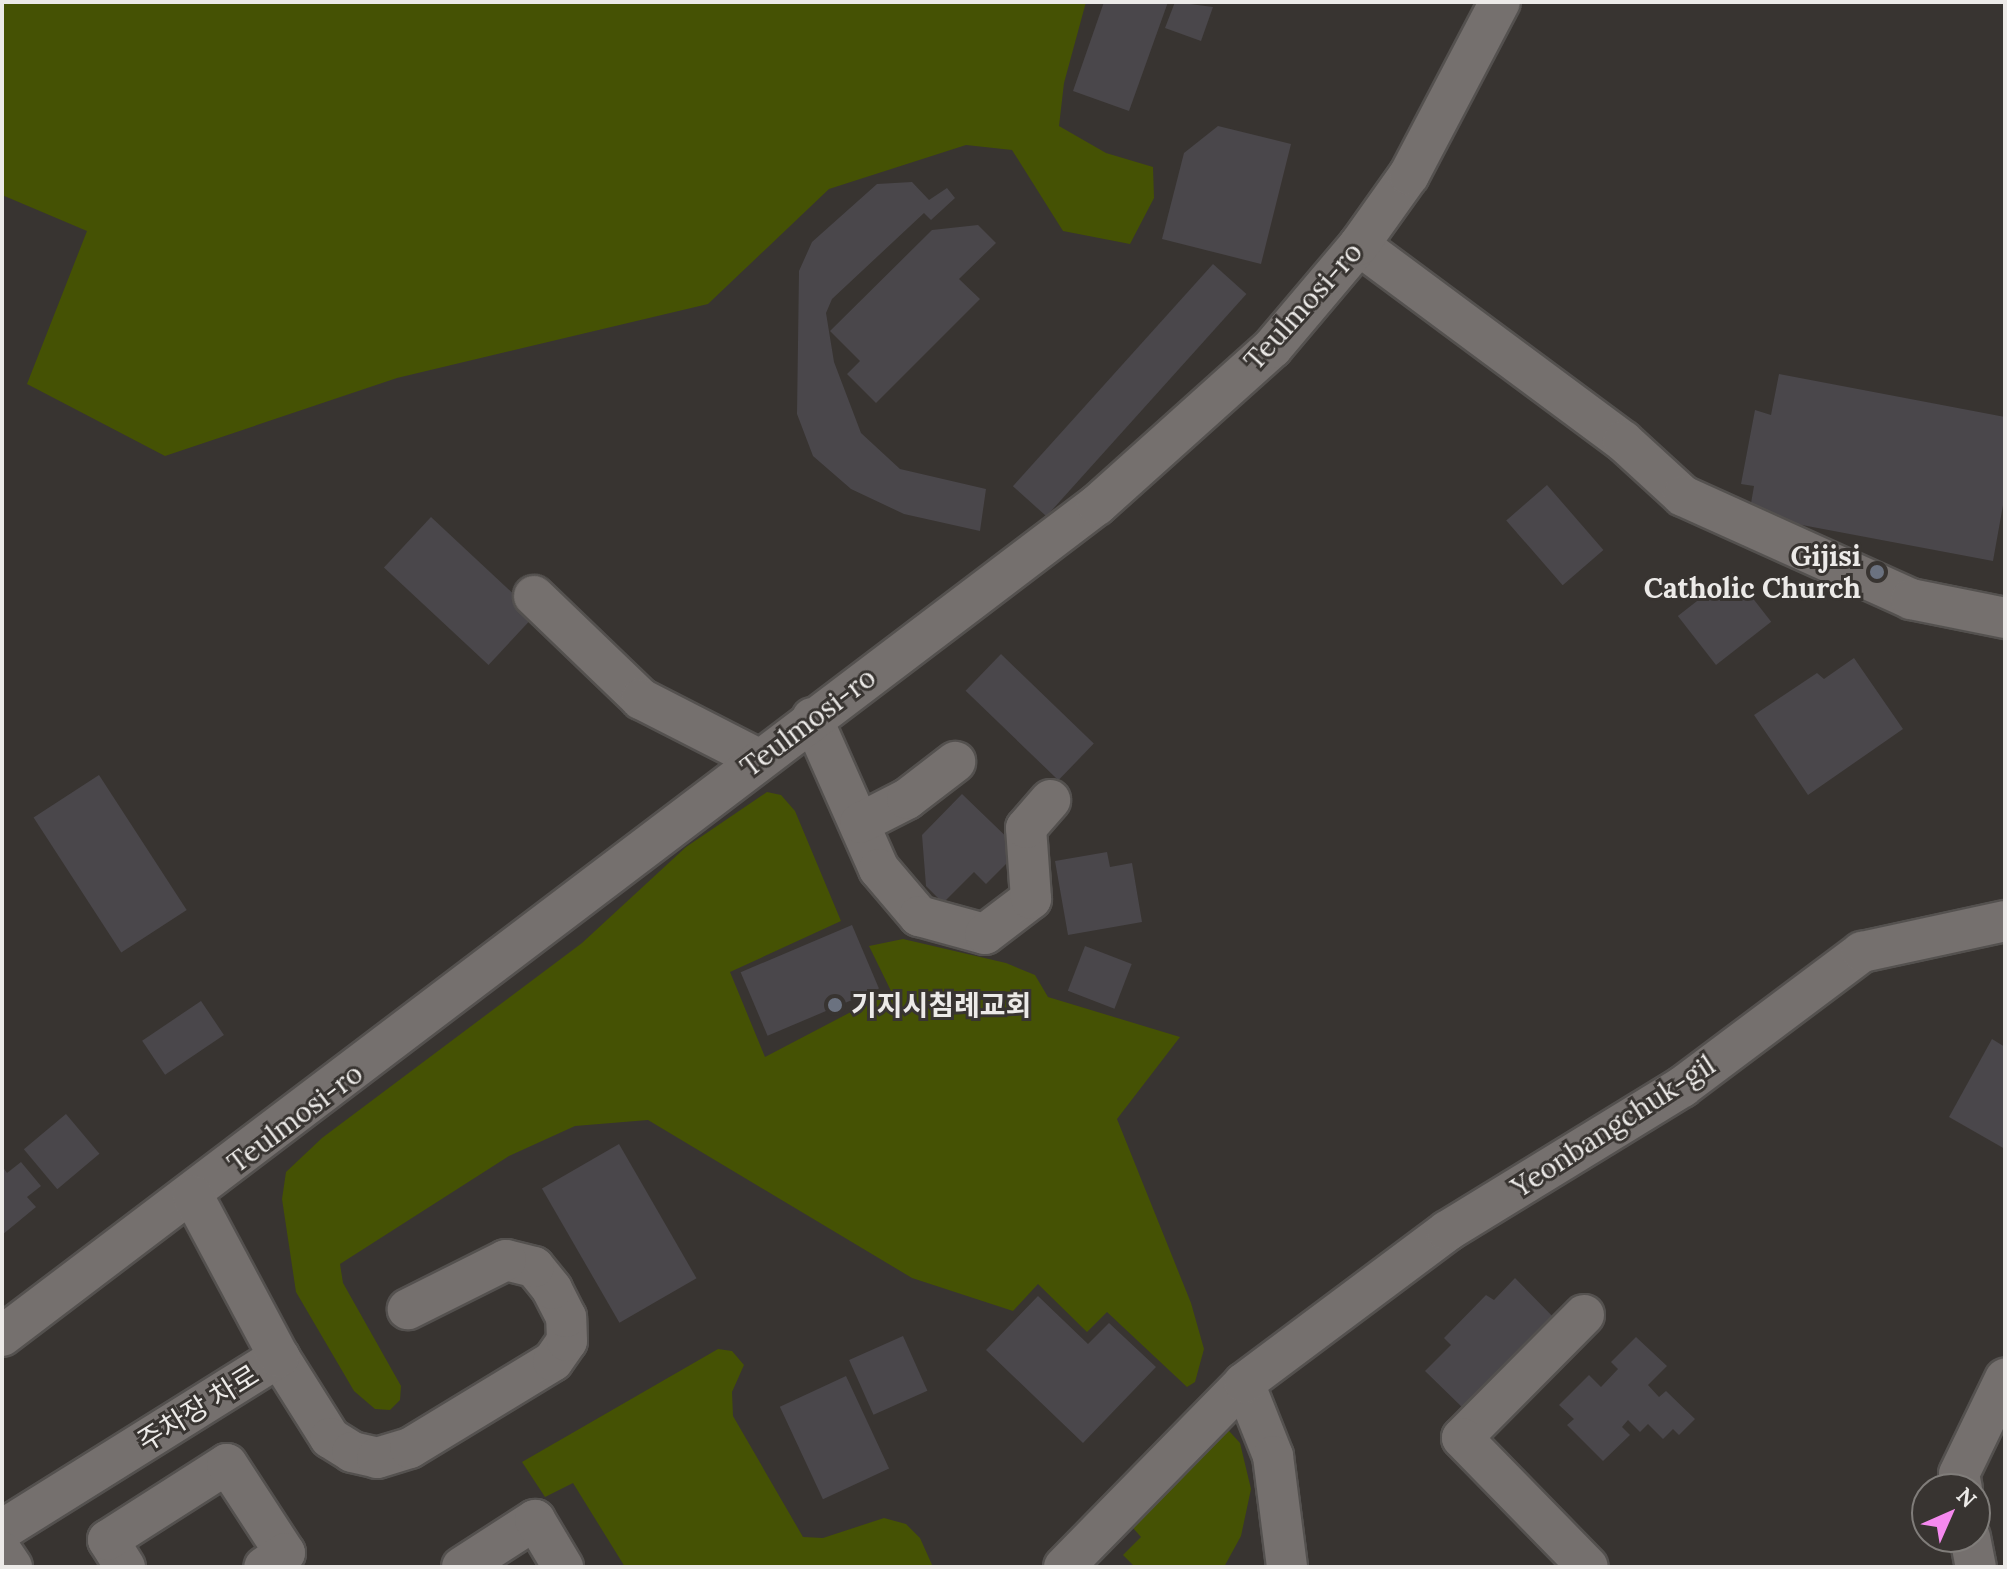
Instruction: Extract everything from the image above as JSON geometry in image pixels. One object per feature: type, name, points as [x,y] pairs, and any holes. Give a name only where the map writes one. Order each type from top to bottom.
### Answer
[{"type":"street","name":"Teulmosi-ro","points":[[2,1336],[193,1196],[758,759],[1097,505],[1272,348],[1359,245],[1409,175],[1500,2]]},
{"type":"street","points":[[1359,245],[1623,441],[1683,496],[1911,599],[2005,618]]},
{"type":"street","points":[[534,596],[641,699],[758,759]]},
{"type":"street","points":[[812,718],[879,869],[919,916],[985,934],[1031,899],[1026,828],[1050,800]]},
{"type":"street","points":[[860,823],[907,799],[955,762]]},
{"type":"street","name":"Yeonbangchuk-gil","points":[[1064,1567],[1244,1383],[1447,1231],[1682,1087],[1862,952],[2005,921]]},
{"type":"street","name":"주차장 차로","points":[[2,1530],[279,1357],[193,1196]]},
{"type":"street","points":[[279,1357],[330,1438],[352,1452],[377,1458],[410,1448],[540,1369],[567,1341],[566,1317],[552,1289],[534,1267],[506,1260],[408,1309]]},
{"type":"street","points":[[1584,1315],[1462,1438],[1588,1567]]},
{"type":"street","points":[[1959,1473],[2005,1379]]},
{"type":"street","points":[[1244,1383],[1273,1456],[1287,1567]]},
{"type":"street","points":[[125,1567],[108,1540],[227,1464],[285,1553],[264,1567]]},
{"type":"street","points":[[462,1567],[535,1520],[563,1567]]},
{"type":"street","points":[[2,1552],[12,1567]]},
{"type":"green space","points":[[2,2],[1086,2],[1064,83],[1059,126],[1106,153],[1153,167],[1154,198],[1130,244],[1063,231],[1012,150],[966,145],[829,189],[708,304],[397,378],[165,456],[27,384],[87,231],[2,195]]},
{"type":"green space","points":[[767,792],[781,795],[795,811],[841,921],[730,972],[765,1057],[891,991],[869,946],[903,939],[1006,963],[1035,975],[1048,997],[1180,1037],[1117,1119],[1191,1303],[1204,1349],[1195,1382],[1187,1387],[1107,1312],[1087,1332],[1038,1284],[1013,1311],[912,1278],[648,1120],[575,1126],[509,1156],[340,1264],[343,1283],[401,1386],[400,1400],[390,1410],[375,1409],[354,1391],[296,1292],[282,1199],[286,1172],[322,1138],[582,943],[686,847]]},
{"type":"green space","points":[[718,1349],[732,1351],[744,1365],[732,1392],[733,1416],[803,1537],[823,1538],[884,1518],[906,1524],[920,1538],[933,1567],[625,1567],[573,1483],[545,1497],[522,1462]]},
{"type":"green space","points":[[1220,1421],[1240,1443],[1251,1489],[1241,1536],[1224,1567],[1135,1567],[1123,1555],[1141,1537],[1125,1519]]},
{"type":"building","points":[[1104,2],[1168,2],[1129,111],[1073,91]]},
{"type":"building","points":[[1175,2],[1213,7],[1201,41],[1165,28]]},
{"type":"building","points":[[1218,126],[1291,144],[1261,264],[1162,239],[1184,153]]},
{"type":"building","points":[[912,182],[929,200],[947,188],[955,198],[931,220],[924,213],[832,299],[826,313],[834,362],[861,433],[900,469],[986,489],[980,531],[904,514],[851,489],[813,456],[797,414],[799,271],[812,242],[877,184]]},
{"type":"building","points":[[978,225],[996,243],[959,279],[980,299],[876,403],[847,374],[860,361],[830,331],[932,230]]},
{"type":"building","points":[[1213,264],[1246,294],[1046,516],[1013,486]]},
{"type":"building","points":[[1779,374],[2005,417],[2005,494],[1993,561],[1749,515],[1754,486],[1741,484],[1755,410],[1771,415]]},
{"type":"building","points":[[1547,485],[1603,550],[1563,585],[1506,520]]},
{"type":"building","points":[[431,517],[536,615],[489,665],[384,567]]},
{"type":"building","points":[[1733,573],[1771,622],[1716,665],[1678,616]]},
{"type":"building","points":[[1001,654],[1094,744],[1058,780],[966,691]]},
{"type":"building","points":[[1854,658],[1903,729],[1808,795],[1754,715],[1817,673],[1824,679]]},
{"type":"building","points":[[99,775],[187,910],[121,953],[34,817]]},
{"type":"building","points":[[962,794],[1020,850],[986,884],[974,872],[943,903],[926,886],[922,835]]},
{"type":"building","points":[[1107,852],[1110,867],[1132,863],[1142,922],[1068,935],[1055,861]]},
{"type":"building","points":[[852,925],[879,989],[768,1036],[741,972]]},
{"type":"building","points":[[1085,946],[1132,964],[1114,1009],[1068,991]]},
{"type":"building","points":[[201,1001],[224,1035],[165,1075],[142,1041]]},
{"type":"building","points":[[1992,1039],[2005,1047],[2005,1149],[1949,1117]]},
{"type":"building","points":[[66,1114],[99,1154],[57,1189],[24,1149]]},
{"type":"building","points":[[619,1144],[697,1278],[619,1323],[542,1188]]},
{"type":"building","points":[[21,1162],[41,1186],[27,1197],[36,1207],[2,1235],[2,1166],[7,1173]]},
{"type":"building","points":[[1515,1278],[1556,1320],[1466,1411],[1425,1371],[1451,1345],[1444,1338],[1486,1295],[1494,1300]]},
{"type":"building","points":[[1038,1296],[1088,1344],[1109,1323],[1156,1367],[1083,1443],[986,1350]]},
{"type":"building","points":[[903,1336],[927,1391],[874,1415],[849,1360]]},
{"type":"building","points":[[1636,1337],[1667,1366],[1648,1385],[1659,1397],[1666,1391],[1695,1419],[1679,1435],[1673,1429],[1663,1439],[1648,1424],[1640,1432],[1628,1420],[1622,1427],[1630,1435],[1603,1461],[1567,1425],[1574,1419],[1559,1405],[1589,1375],[1601,1387],[1618,1369],[1611,1362]]},
{"type":"building","points":[[846,1376],[889,1468],[823,1499],[780,1407]]},
{"type":"place","name":"Gijisi Catholic Church","points":[[1877,572]]},
{"type":"place","name":"기지시침례교회","points":[[835,1005]]}]
